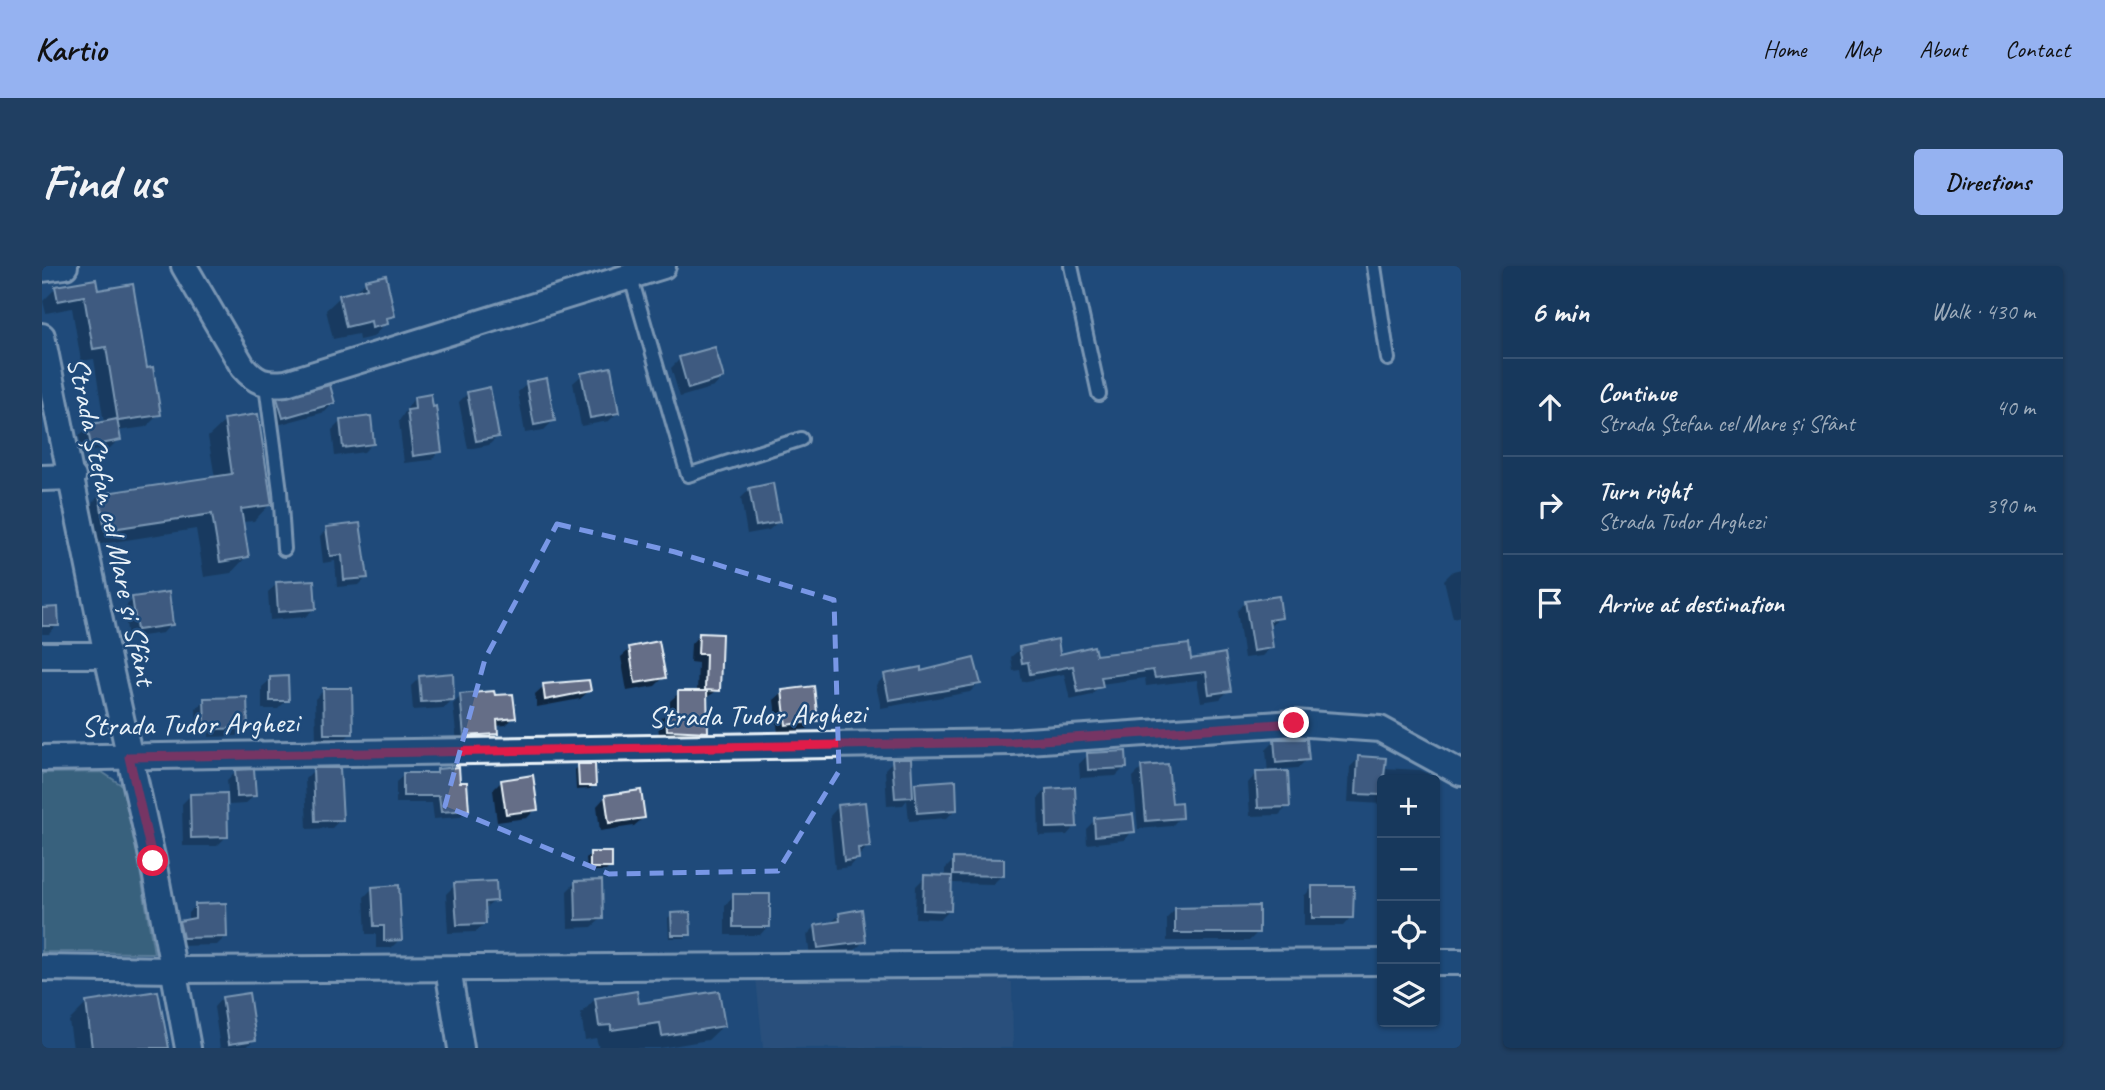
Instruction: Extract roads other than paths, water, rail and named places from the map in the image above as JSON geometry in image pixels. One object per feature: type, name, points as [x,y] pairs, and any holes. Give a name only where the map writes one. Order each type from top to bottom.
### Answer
[{"type":"street","points":[[42,269],[65,266]]},
{"type":"street","points":[[184,266],[243,367],[254,380],[266,385],[286,383],[663,266]]},
{"type":"street","name":"Strada Ștefan cel Mare și Sfânt","points":[[42,336],[188,1048]]},
{"type":"street","points":[[42,478],[73,477]]},
{"type":"street","points":[[42,655],[107,655]]},
{"type":"street","name":"Strada Tudor Arghezi","points":[[42,758],[1012,742],[1294,723],[1380,729],[1461,773]]},
{"type":"street","points":[[42,968],[448,969],[1377,962]]},
{"type":"street","points":[[1440,962],[1461,962]]},
{"type":"street","points":[[448,969],[461,1048]]},
{"type":"lane","points":[[1071,266],[1099,394]]},
{"type":"lane","points":[[1374,266],[1388,359]]},
{"type":"lane","points":[[631,278],[688,475],[801,439]]},
{"type":"lane","points":[[266,385],[279,479],[284,549]]}]
